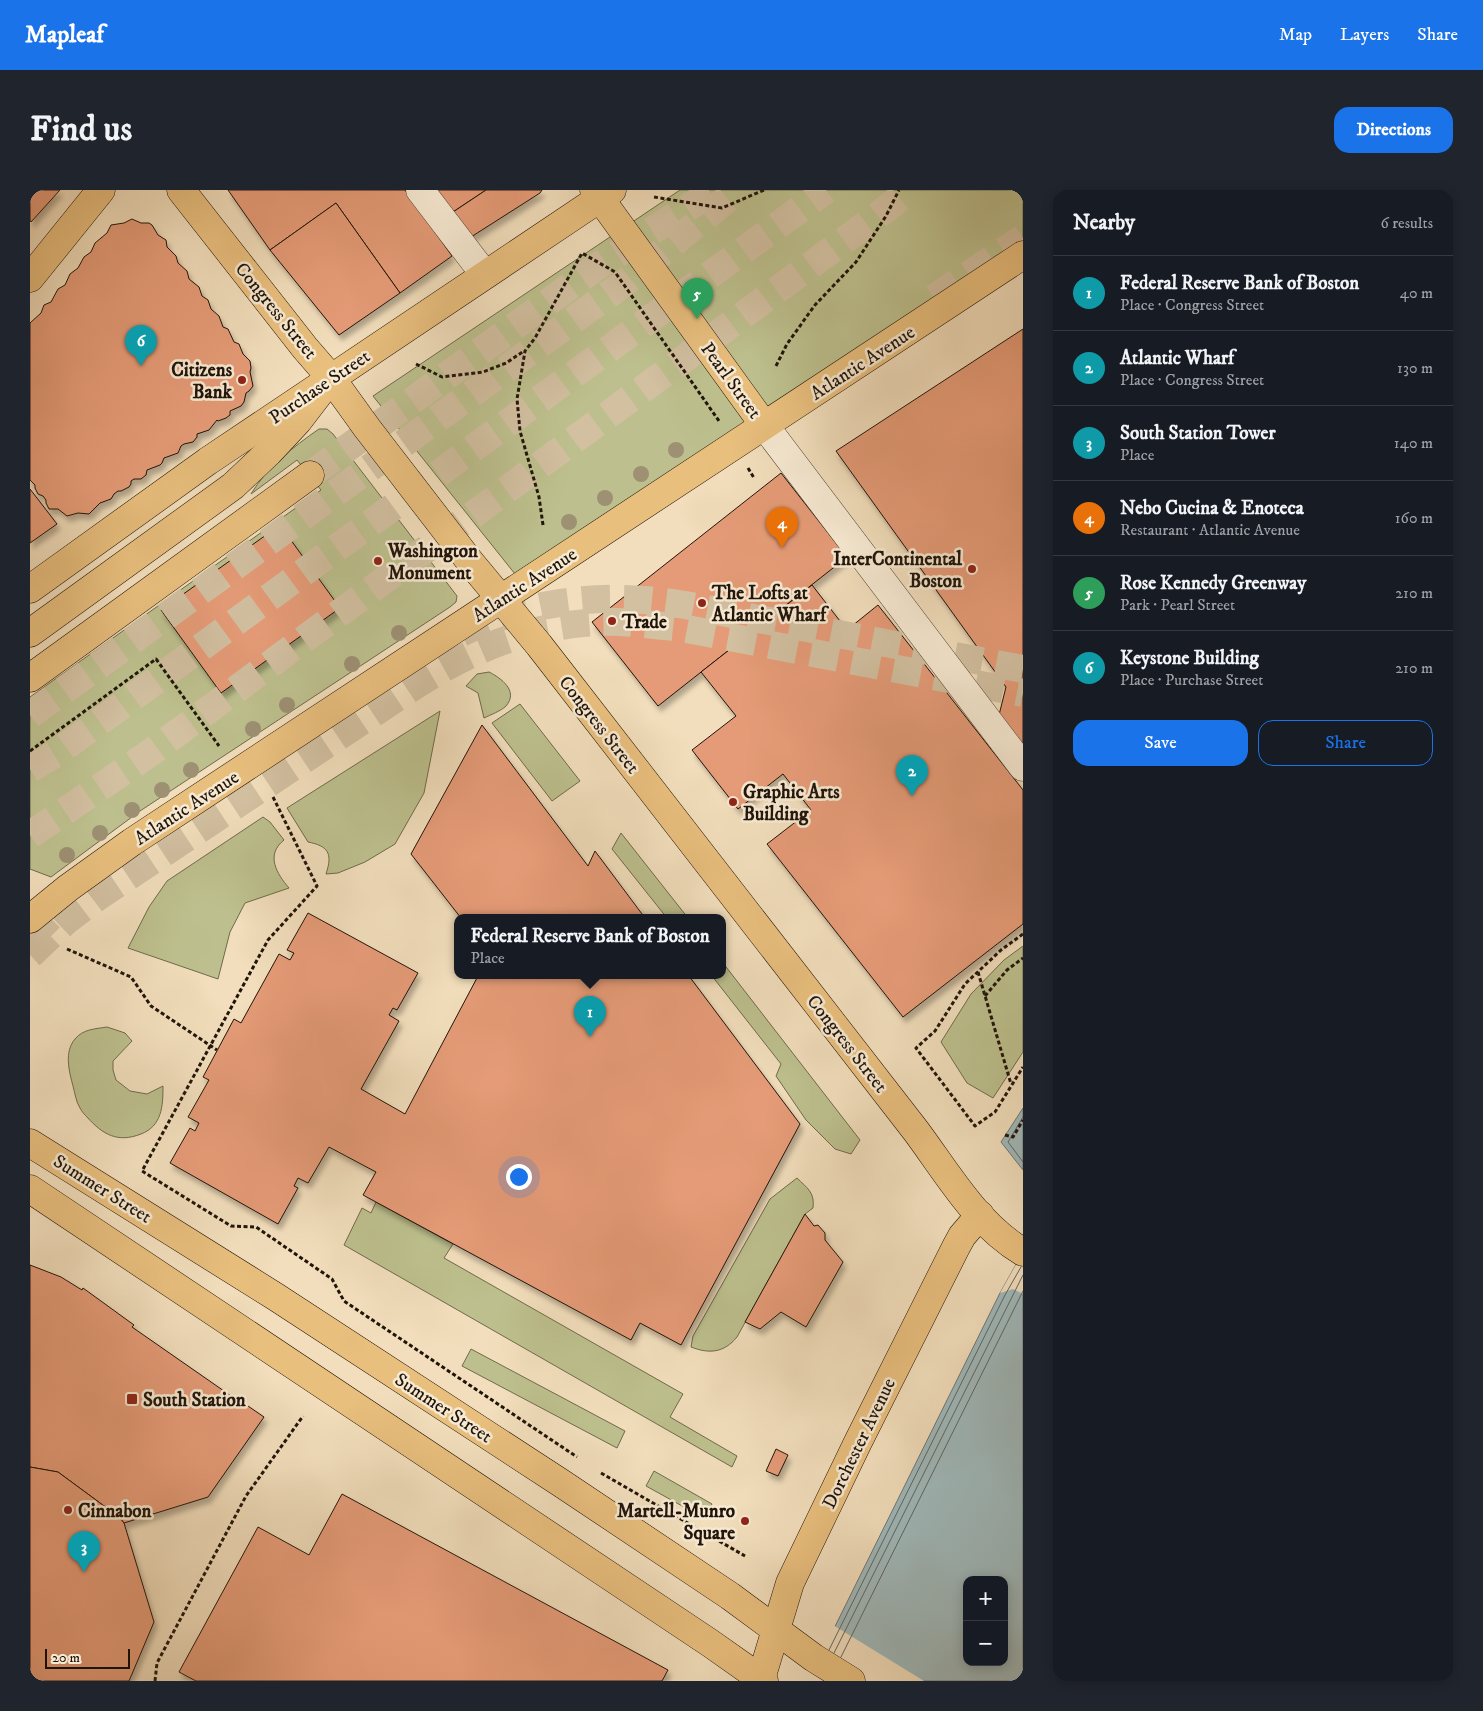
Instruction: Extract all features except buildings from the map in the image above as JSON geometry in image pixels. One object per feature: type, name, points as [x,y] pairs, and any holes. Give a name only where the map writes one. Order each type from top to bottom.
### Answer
[{"type":"main road","points":[[30,278],[101,190]]},
{"type":"main road","name":"Congress Street","points":[[181,190],[305,348],[331,378],[367,428],[466,556],[502,599],[980,1215],[1000,1236],[1023,1252]]},
{"type":"main road","name":"Purchase Street","points":[[30,589],[208,461],[602,193]]},
{"type":"main road","name":"Pearl Street","points":[[602,193],[764,425]]},
{"type":"main road","name":"Atlantic Avenue","points":[[30,919],[68,888],[132,842],[1023,256]]},
{"type":"main road","points":[[30,633],[233,486],[298,421],[331,378]]},
{"type":"main road","points":[[30,678],[310,475]]},
{"type":"main road","name":"Summer Street","points":[[30,1143],[276,1297],[483,1432],[730,1596],[814,1658],[851,1681]]},
{"type":"main road","name":"Summer Street","points":[[30,1189],[710,1643],[761,1680]]},
{"type":"main road","name":"Dorchester Avenue","points":[[761,1680],[790,1583],[854,1449],[956,1247],[962,1236],[980,1215]]},
{"type":"street","points":[[420,190],[484,275]]},
{"type":"street","points":[[764,425],[1023,767]]},
{"type":"path","points":[[654,197],[722,208],[764,190]]},
{"type":"path","points":[[776,366],[788,344],[815,305],[856,262],[886,216],[899,190]]},
{"type":"path","points":[[416,364],[442,377],[484,372],[506,364],[525,351],[535,338],[582,253],[615,272],[718,421]]},
{"type":"path","points":[[525,351],[517,399],[520,431],[539,497],[543,524]]},
{"type":"path","points":[[748,468],[754,478]]},
{"type":"path","points":[[30,751],[156,659],[219,746]]},
{"type":"path","points":[[273,797],[317,886],[268,940],[142,1171],[231,1226],[256,1227],[332,1278],[344,1301],[579,1458]]},
{"type":"path","points":[[1023,934],[1001,950],[965,984],[935,1031],[916,1048],[975,1126],[995,1112],[1023,1067]]},
{"type":"path","points":[[67,949],[131,977],[151,1006],[217,1050]]},
{"type":"path","points":[[984,996],[1007,970],[1023,958]]},
{"type":"path","points":[[978,972],[1011,1084]]},
{"type":"path","points":[[1006,1135],[1013,1137],[1023,1120]]},
{"type":"path","points":[[155,1681],[157,1663],[246,1496],[303,1416]]},
{"type":"path","points":[[595,1469],[745,1556]]},
{"type":"green space","points":[[680,190],[1023,190],[1023,242],[519,579],[373,396]]},
{"type":"green space","points":[[319,429],[327,429],[333,434],[457,596],[456,602],[140,811],[51,877],[30,869],[30,697],[321,490],[297,460],[251,494],[257,484],[281,458]]},
{"type":"green space","points":[[489,672],[503,681],[511,695],[506,706],[484,718],[478,693],[466,686],[477,674]]},
{"type":"green space","points":[[520,704],[580,781],[552,801],[492,723]]},
{"type":"green space","points":[[440,711],[424,793],[395,844],[365,862],[338,873],[326,874],[329,861],[327,852],[324,848],[308,842],[287,808]]},
{"type":"green space","points":[[263,817],[270,822],[284,840],[278,846],[274,858],[280,877],[289,888],[245,903],[230,932],[218,979],[128,948],[149,907],[167,881]]},
{"type":"green space","points":[[621,833],[685,914],[664,914],[612,849]]},
{"type":"green space","points":[[1023,946],[1023,1052],[993,1098],[967,1083],[941,1042],[971,994],[1004,960]]},
{"type":"green space","points":[[726,967],[860,1140],[851,1154],[835,1149],[806,1120],[776,1076],[781,1064],[714,979],[726,979]]},
{"type":"green space","points":[[107,1027],[125,1033],[132,1041],[113,1061],[116,1080],[130,1091],[147,1094],[163,1086],[162,1108],[157,1121],[148,1130],[133,1137],[111,1136],[99,1129],[79,1106],[71,1080],[68,1056],[75,1039],[85,1031]]},
{"type":"green space","points":[[797,1178],[811,1194],[813,1208],[805,1214],[737,1337],[727,1346],[716,1351],[704,1351],[691,1347],[693,1336],[770,1199]]},
{"type":"green space","points":[[376,1202],[453,1244],[444,1258],[683,1394],[670,1417],[737,1456],[732,1467],[344,1245],[362,1208],[371,1213]]},
{"type":"green space","points":[[471,1349],[625,1431],[617,1448],[462,1366]]},
{"type":"green space","points":[[654,1471],[712,1504],[704,1518],[646,1486]]},
{"type":"water","points":[[1023,1108],[1023,1170],[1001,1142]]},
{"type":"water","points":[[1023,1252],[1023,1681],[808,1681],[1000,1293]]},
{"type":"pier","points":[[1023,1252],[1023,1294],[1013,1289],[1000,1293]]},
{"type":"pier","points":[[833,1625],[924,1681],[805,1681]]},
{"type":"tunnel","points":[[30,715],[627,281],[738,190]]},
{"type":"tunnel","points":[[30,769],[58,752],[826,190]]},
{"type":"tunnel","points":[[30,835],[150,753],[910,190]]},
{"type":"tunnel","points":[[310,475],[595,268],[712,192]]},
{"type":"tunnel","points":[[934,298],[1023,238]]},
{"type":"tunnel","points":[[461,633],[504,616],[550,604],[597,599],[644,600],[685,605],[1023,669]]},
{"type":"tunnel","points":[[30,955],[66,921],[99,896],[419,683],[483,649],[526,634],[549,628],[598,622],[682,628],[1023,693]]},
{"type":"tunnel","points":[[30,937],[63,905]]},
{"type":"place","name":"Rose Kennedy Greenway","points":[[697,319]]},
{"type":"place","name":"Keystone Building","points":[[141,366]]},
{"type":"place","name":"Citizens Bank","points":[[242,380]]},
{"type":"place","name":"Nebo Cucina & Enoteca","points":[[782,548]]},
{"type":"place","name":"Washington Monument","points":[[378,561]]},
{"type":"place","name":"InterContinental Boston","points":[[972,569]]},
{"type":"place","name":"The Lofts at Atlantic Wharf","points":[[702,603]]},
{"type":"place","name":"Trade","points":[[612,621]]},
{"type":"place","name":"Atlantic Wharf","points":[[912,796]]},
{"type":"place","name":"Graphic Arts Building","points":[[733,802]]},
{"type":"place","name":"Federal Reserve Bank of Boston","points":[[590,1037]]},
{"type":"place","name":"South Station","points":[[132,1399]]},
{"type":"place","name":"Cinnabon","points":[[68,1510]]},
{"type":"place","name":"Martell-Munro Square","points":[[745,1521]]},
{"type":"place","name":"South Station Tower","points":[[84,1572]]}]
